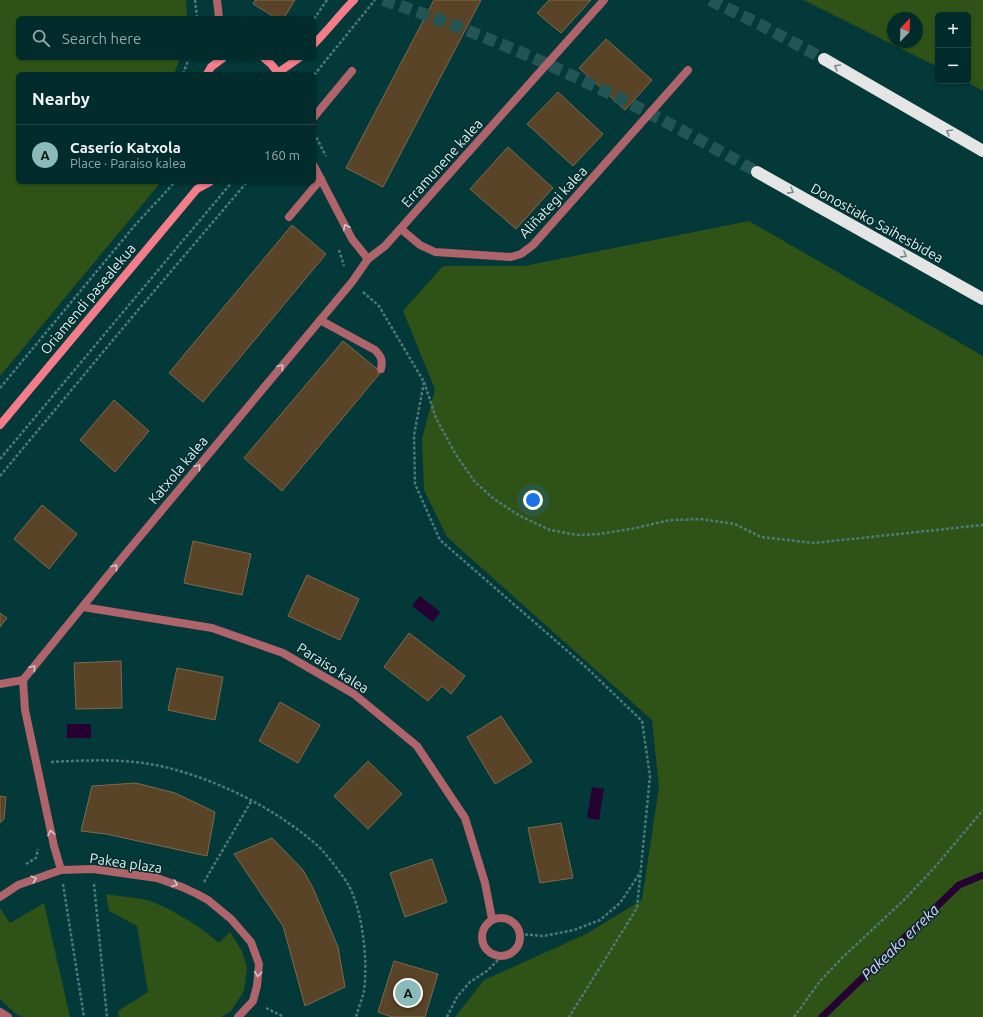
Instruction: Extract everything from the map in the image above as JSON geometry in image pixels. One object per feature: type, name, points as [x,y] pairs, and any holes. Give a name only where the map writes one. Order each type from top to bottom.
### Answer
[{"type":"highway","points":[[824,59],[983,151]]},
{"type":"highway","name":"Donostiako Saihesbidea","points":[[757,172],[983,299]]},
{"type":"street","points":[[217,0],[219,16]]},
{"type":"street","points":[[344,10],[348,0]]},
{"type":"street","points":[[316,42],[354,0]]},
{"type":"street","name":"Erramunene kalea","points":[[368,259],[385,246],[604,0]]},
{"type":"street","points":[[209,70],[213,60]]},
{"type":"street","points":[[209,70],[221,60]]},
{"type":"street","points":[[266,60],[278,72]]},
{"type":"street","points":[[280,72],[295,60]]},
{"type":"street","name":"Aliñategi kalea","points":[[400,229],[420,245],[435,252],[511,257],[521,254],[534,245],[688,70]]},
{"type":"street","points":[[316,115],[352,71]]},
{"type":"street","points":[[316,170],[352,239],[368,259]]},
{"type":"street","points":[[289,216],[321,179]]},
{"type":"street","name":"Oriamendi pasealekua","points":[[2,421],[197,186]]},
{"type":"street","name":"Katxola kalea","points":[[23,680],[127,552],[352,282],[368,259]]},
{"type":"street","points":[[320,320],[375,350],[381,357],[382,369]]},
{"type":"street","name":"Paraiso kalea","points":[[83,607],[212,628],[284,653],[354,694],[417,746],[465,818],[485,883],[492,919]]},
{"type":"street","points":[[0,684],[23,680],[25,710],[54,846],[61,870]]},
{"type":"street","name":"Pakea plaza","points":[[0,897],[18,885],[61,870],[93,869],[157,878],[197,894],[208,900],[231,919],[251,942],[259,964],[257,986],[252,1001],[238,1017]]},
{"type":"street","points":[[504,918],[515,923],[520,934],[520,941],[517,946],[508,954],[502,956],[496,955],[485,948],[481,935],[486,923],[492,919],[504,918]]},
{"type":"street","points":[[0,1012],[8,1017]]},
{"type":"path","points":[[194,0],[197,16]]},
{"type":"path","points":[[316,16],[327,0]]},
{"type":"path","points":[[316,73],[375,0]]},
{"type":"path","points":[[184,72],[188,60]]},
{"type":"path","points":[[0,388],[136,224],[173,184]]},
{"type":"path","points":[[0,459],[230,184]]},
{"type":"path","points":[[0,476],[245,184]]},
{"type":"path","points":[[337,246],[341,252],[344,267],[342,273],[379,306],[424,382],[436,418],[456,455],[476,482],[494,499],[520,516],[550,530],[577,535],[599,534],[636,528],[670,520],[700,519],[735,524],[761,537],[814,543],[983,525]]},
{"type":"path","points":[[424,382],[414,436],[415,484],[440,540],[587,668],[642,721],[650,776],[636,908],[569,1017]]},
{"type":"path","points":[[49,762],[81,760],[127,761],[168,768],[204,778],[252,800],[286,822],[319,847],[348,885],[360,915],[365,955],[364,992],[356,1017]]},
{"type":"path","points":[[197,894],[252,800]]},
{"type":"path","points":[[794,1017],[820,981],[936,867],[983,810]]},
{"type":"path","points":[[24,866],[36,858],[39,848]]},
{"type":"path","points":[[93,869],[107,1017]]},
{"type":"path","points":[[61,870],[84,1017]]},
{"type":"path","points":[[520,934],[544,936],[574,930],[600,920],[620,902],[640,873]]},
{"type":"path","points":[[448,1017],[458,998],[470,982],[487,971],[502,956]]},
{"type":"path","points":[[252,1001],[284,1017]]},
{"type":"green space","points":[[0,0],[186,0],[187,16],[16,16],[16,60],[179,60],[175,72],[16,72],[16,184],[159,184],[0,376]]},
{"type":"green space","points":[[803,0],[983,0],[983,91],[970,84],[971,12],[935,12],[935,66],[900,48],[923,48],[923,12],[887,12],[887,42]]},
{"type":"green space","points":[[749,221],[983,356],[983,1017],[455,1017],[484,980],[586,934],[642,900],[659,787],[652,720],[447,537],[424,490],[422,439],[435,389],[403,311],[443,266],[524,266]]},
{"type":"green space","points":[[106,894],[153,902],[188,920],[219,943],[230,932],[242,951],[247,968],[244,991],[231,1011],[221,1017],[119,1017],[118,1011],[148,992],[137,926],[109,911]]},
{"type":"green space","points":[[44,903],[70,1017],[22,1017],[16,1014],[0,999],[0,908],[10,923]]},
{"type":"shaded area","points":[[420,596],[440,612],[433,622],[412,606]]},
{"type":"shaded area","points":[[67,724],[91,724],[91,738],[67,738]]},
{"type":"shaded area","points":[[592,787],[604,789],[599,820],[587,818]]},
{"type":"building","points":[[255,0],[295,0],[285,16],[273,16],[253,4]]},
{"type":"building","points":[[434,0],[481,0],[383,187],[346,168]]},
{"type":"building","points":[[549,0],[591,0],[561,33],[537,13]]},
{"type":"building","points":[[606,39],[652,80],[625,110],[579,68]]},
{"type":"building","points":[[558,92],[603,134],[573,166],[527,124]]},
{"type":"building","points":[[508,147],[553,188],[516,229],[470,189]]},
{"type":"building","points":[[292,225],[326,254],[203,402],[169,373]]},
{"type":"building","points":[[343,341],[381,372],[282,491],[244,458]]},
{"type":"building","points":[[114,400],[149,431],[115,472],[80,440]]},
{"type":"building","points":[[42,505],[77,534],[49,569],[14,539]]},
{"type":"building","points":[[193,541],[251,554],[242,595],[184,583]]},
{"type":"building","points":[[307,575],[359,599],[340,640],[288,616]]},
{"type":"building","points":[[0,613],[7,618],[0,627]]},
{"type":"building","points":[[409,633],[465,676],[451,694],[442,686],[428,701],[384,667]]},
{"type":"building","points":[[121,661],[122,708],[76,709],[74,663]]},
{"type":"building","points":[[177,668],[223,677],[215,720],[168,710]]},
{"type":"building","points":[[280,702],[320,725],[298,763],[259,741]]},
{"type":"building","points":[[501,716],[532,762],[495,784],[467,737]]},
{"type":"building","points":[[368,761],[402,794],[368,829],[334,796]]},
{"type":"building","points":[[136,783],[175,793],[215,812],[207,856],[106,834],[81,831],[92,786]]},
{"type":"building","points":[[0,796],[6,797],[4,819],[0,823]]},
{"type":"building","points":[[561,823],[573,878],[540,883],[528,828]]},
{"type":"building","points":[[272,838],[303,870],[313,888],[338,947],[345,987],[305,1006],[283,926],[234,854]]},
{"type":"building","points":[[432,859],[447,902],[405,917],[390,873]]},
{"type":"building","points":[[394,961],[438,974],[425,1017],[392,1017],[378,1012]]},
{"type":"waterway","name":"Pakeako erreka","points":[[822,1017],[959,885],[983,875]]},
{"type":"tunnel","points":[[383,0],[480,35],[528,55],[667,122],[757,172]]},
{"type":"tunnel","points":[[710,0],[824,59]]},
{"type":"place","name":"Caserío Katxola","points":[[408,993]]}]
